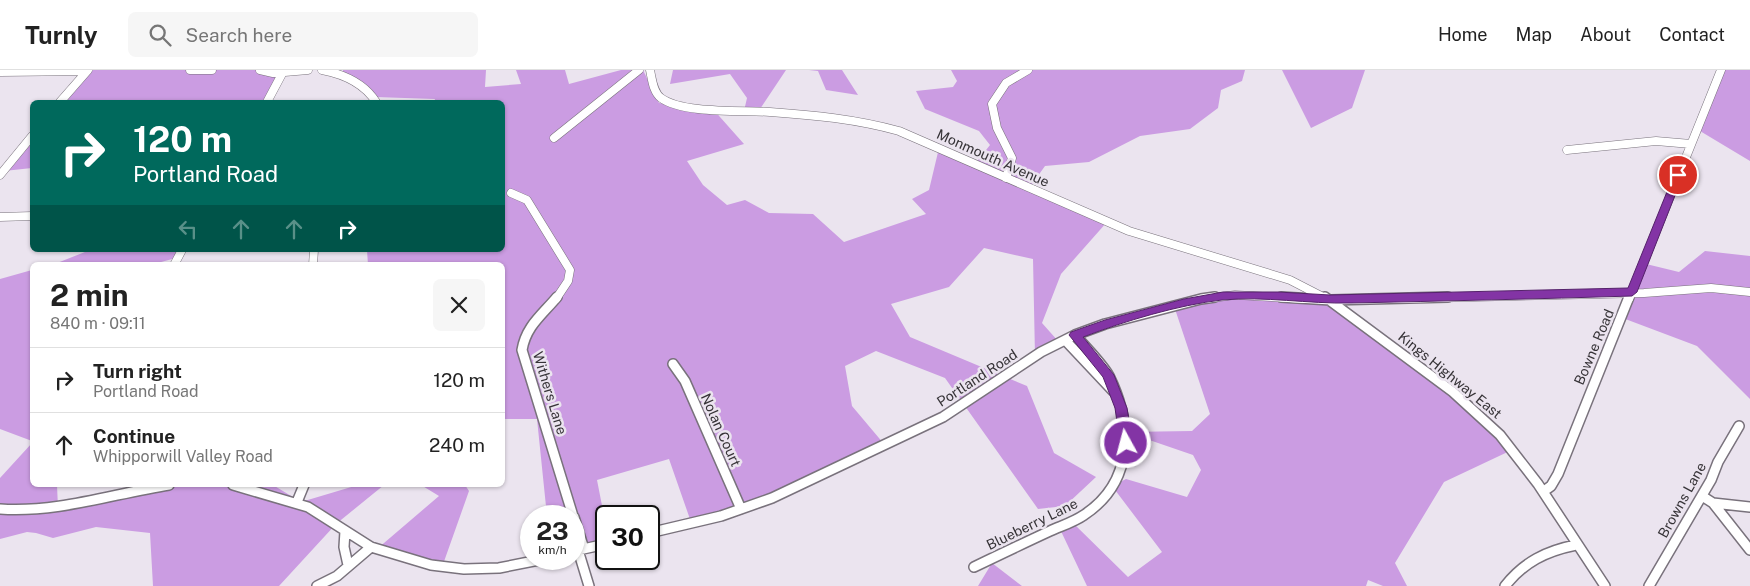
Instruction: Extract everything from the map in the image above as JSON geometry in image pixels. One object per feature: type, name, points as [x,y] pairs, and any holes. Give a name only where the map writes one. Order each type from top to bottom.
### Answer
[{"type":"street","points":[[3,71],[87,70]]},
{"type":"street","points":[[62,100],[87,70]]},
{"type":"street","points":[[190,70],[212,70]]},
{"type":"street","points":[[260,70],[283,72],[308,70]]},
{"type":"street","points":[[322,70],[339,74],[366,91],[374,100]]},
{"type":"street","points":[[554,138],[639,70]]},
{"type":"street","name":"Monmouth Avenue","points":[[650,70],[656,91],[659,96],[668,101],[704,109],[832,118],[886,127],[916,138],[1128,230],[1290,280],[1315,290],[1330,300]]},
{"type":"street","points":[[1006,178],[1012,168],[1013,159],[997,130],[992,104],[1002,87],[1012,77],[1028,70]]},
{"type":"street","name":"Bowne Road","points":[[1544,492],[1551,486],[1558,474],[1632,292],[1662,211],[1721,70]]},
{"type":"street","points":[[268,100],[283,72]]},
{"type":"street","points":[[0,175],[4,166],[30,138]]},
{"type":"street","points":[[1567,150],[1656,141],[1691,144]]},
{"type":"street","name":"Withers Lane","points":[[511,193],[526,200],[570,270],[567,284],[534,322],[522,342],[522,350],[570,505]]},
{"type":"street","points":[[0,217],[30,216]]},
{"type":"street","name":"Portland Road","points":[[660,530],[741,509],[772,498],[942,417],[1042,352],[1075,335],[1105,324],[1201,299],[1235,295],[1330,300],[1632,292],[1644,294],[1712,288],[1750,292]]},
{"type":"street","name":"Kings Highway East","points":[[1330,300],[1471,406],[1515,452],[1544,492],[1576,545],[1605,586]]},
{"type":"street","name":"Blueberry Lane","points":[[974,567],[1076,520],[1093,508],[1112,488],[1123,466],[1126,443],[1124,422],[1111,382],[1103,368],[1075,335]]},
{"type":"street","name":"Blueberry Lane","points":[[1065,340],[1113,391]]},
{"type":"street","name":"Nolan Court","points":[[673,364],[685,381],[741,509]]},
{"type":"street","name":"Browns Lane","points":[[1649,586],[1711,480],[1718,462],[1739,426]]},
{"type":"street","points":[[0,509],[25,512],[53,510],[125,489],[147,487]]},
{"type":"street","points":[[241,487],[297,502],[321,514],[371,547],[431,565],[464,569],[499,568],[520,564]]},
{"type":"street","points":[[297,502],[303,487]]},
{"type":"street","points":[[1702,496],[1713,503],[1750,550]]},
{"type":"street","points":[[1713,503],[1750,507]]},
{"type":"street","points":[[345,531],[344,547],[348,565]]},
{"type":"street","points":[[1505,586],[1520,567],[1533,558],[1559,548],[1576,545]]},
{"type":"street","points":[[317,586],[337,576],[371,547]]},
{"type":"street","name":"Withers Lane","points":[[584,570],[589,586]]},
{"type":"shaded area","points":[[93,70],[280,71],[266,100],[66,100]]},
{"type":"shaded area","points":[[343,70],[486,70],[485,87],[521,84],[516,70],[565,70],[569,84],[621,70],[643,70],[659,103],[712,108],[744,144],[687,161],[703,185],[727,205],[745,200],[769,213],[813,214],[844,242],[926,214],[912,199],[929,190],[939,148],[975,164],[990,145],[979,131],[925,109],[916,91],[953,87],[957,81],[951,70],[1245,70],[1242,81],[1221,90],[1218,108],[1190,129],[1140,136],[1089,162],[1045,166],[1030,187],[1107,222],[1061,274],[1042,323],[1058,341],[1035,356],[1033,259],[984,248],[949,287],[891,304],[910,337],[1027,386],[1054,453],[1096,477],[1065,506],[1038,509],[945,378],[876,351],[845,366],[852,406],[884,444],[753,507],[691,522],[669,459],[597,480],[602,505],[595,505],[595,548],[585,551],[585,505],[546,505],[537,419],[505,419],[505,262],[368,262],[367,252],[505,252],[505,100],[435,100],[375,97],[343,76]]},
{"type":"shaded area","points":[[673,70],[786,70],[758,112],[744,111],[747,98],[730,74],[670,84]]},
{"type":"shaded area","points":[[809,70],[842,70],[858,95],[826,90],[818,71]]},
{"type":"shaded area","points":[[1282,70],[1365,70],[1352,108],[1311,128]]},
{"type":"shaded area","points":[[1719,70],[1750,70],[1750,161],[1695,128]]},
{"type":"shaded area","points":[[30,140],[30,168],[4,171]]},
{"type":"shaded area","points":[[1705,251],[1750,256],[1750,399],[1697,346],[1620,317],[1642,263],[1679,272]]},
{"type":"shaded area","points":[[85,252],[180,252],[176,258],[161,262],[60,262]]},
{"type":"shaded area","points":[[30,271],[30,440],[0,429],[0,279]]},
{"type":"shaded area","points":[[1230,294],[1329,301],[1463,400],[1514,449],[1444,482],[1395,563],[1407,586],[1383,586],[1368,580],[1366,586],[1087,586],[1059,527],[1073,523],[1128,577],[1162,552],[1112,486],[1126,479],[1187,497],[1201,470],[1193,455],[1126,432],[1192,431],[1210,414],[1173,303]]},
{"type":"shaded area","points":[[30,445],[30,487],[57,487],[58,508],[133,492],[132,487],[276,487],[301,502],[351,487],[382,487],[336,524],[279,586],[153,586],[150,533],[96,527],[53,538],[27,532],[0,539],[0,478]]},
{"type":"shaded area","points":[[424,487],[466,487],[469,491],[441,570],[377,549],[439,496]]},
{"type":"shaded area","points":[[992,563],[1022,586],[978,586]]},
{"type":"route","points":[[1126,443],[1121,408],[1108,375],[1075,335],[1105,324],[1184,303],[1235,295],[1330,300],[1632,292],[1662,211],[1678,175]]}]
